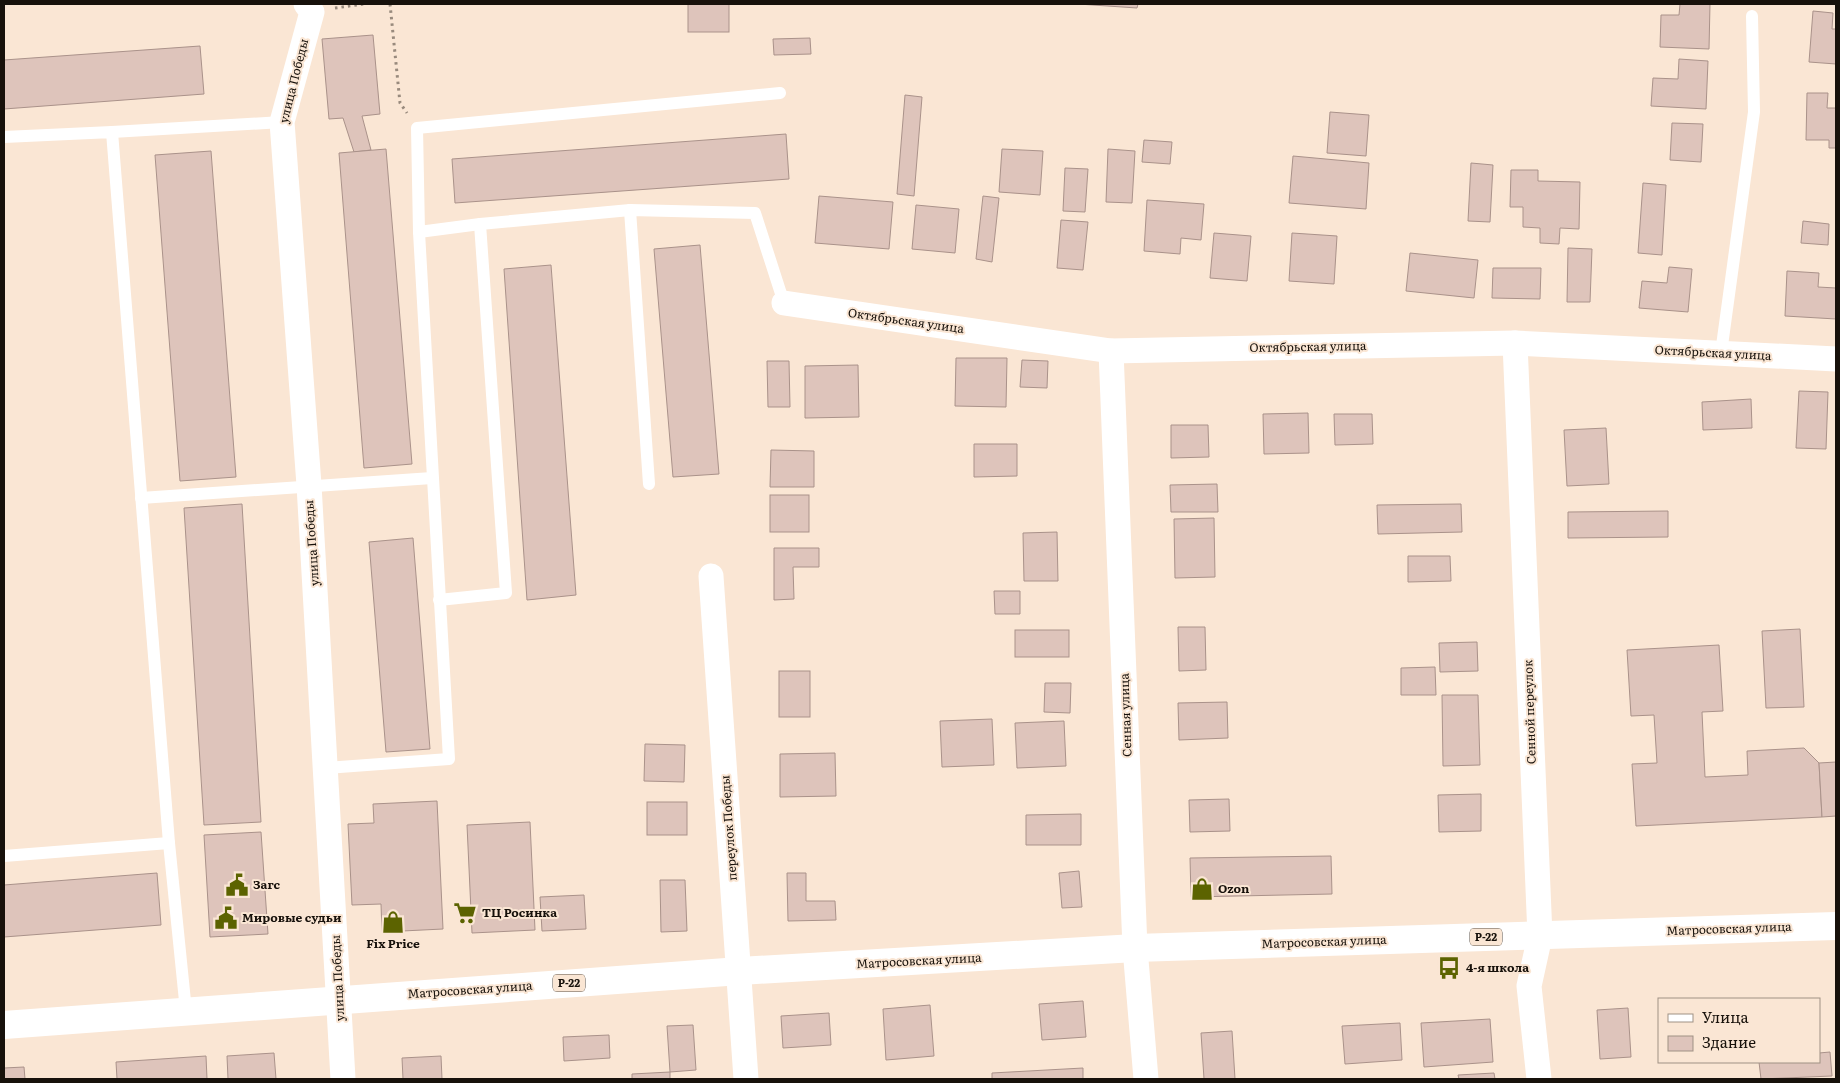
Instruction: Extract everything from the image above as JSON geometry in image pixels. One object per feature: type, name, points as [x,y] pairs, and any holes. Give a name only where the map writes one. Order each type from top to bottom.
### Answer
[{"type":"highway","name":"Матросовская улица","points":[[4,1025],[740,971],[1135,948],[1836,926]]},
{"type":"street","name":"улица Победы","points":[[309,8],[282,122],[309,485],[340,999],[343,1079]]},
{"type":"street","name":"Октябрьская улица","points":[[784,303],[1111,350],[1515,343],[1836,359]]},
{"type":"street","name":"Сенной переулок","points":[[1515,343],[1540,936],[1529,986],[1538,1079]]},
{"type":"street","name":"Сенная улица","points":[[1111,350],[1135,948],[1146,1079]]},
{"type":"street","name":"переулок Победы","points":[[711,576],[740,971],[746,1079]]},
{"type":"lane","points":[[1721,353],[1754,112],[1752,16]]},
{"type":"lane","points":[[326,768],[449,759],[419,232],[417,128],[780,93]]},
{"type":"lane","points":[[4,138],[282,122]]},
{"type":"lane","points":[[112,132],[169,843],[186,1011]]},
{"type":"lane","points":[[419,232],[480,224],[630,210],[755,213],[784,303]]},
{"type":"lane","points":[[630,210],[649,484]]},
{"type":"lane","points":[[439,600],[506,593],[480,224]]},
{"type":"lane","points":[[141,498],[432,478]]},
{"type":"lane","points":[[4,856],[169,843]]},
{"type":"path","points":[[390,4],[400,103],[417,128]]},
{"type":"building","points":[[688,4],[729,4],[729,32],[688,32]]},
{"type":"building","points":[[1078,4],[1138,4],[1137,8]]},
{"type":"building","points":[[1680,4],[1710,4],[1709,49],[1660,47],[1661,15],[1679,15]]},
{"type":"building","points":[[1813,11],[1833,13],[1832,29],[1836,29],[1836,64],[1809,62]]},
{"type":"building","points":[[373,35],[380,114],[362,116],[371,150],[354,152],[343,118],[329,119],[322,39]]},
{"type":"building","points":[[810,38],[811,54],[774,55],[773,39]]},
{"type":"building","points":[[200,46],[204,94],[4,109],[4,60]]},
{"type":"building","points":[[1679,59],[1708,61],[1706,109],[1651,106],[1653,78],[1678,79]]},
{"type":"building","points":[[1807,93],[1828,93],[1827,108],[1836,108],[1836,148],[1829,148],[1829,140],[1806,140]]},
{"type":"building","points":[[905,95],[922,97],[914,196],[897,194]]},
{"type":"building","points":[[1330,112],[1369,115],[1366,156],[1327,153]]},
{"type":"building","points":[[1672,123],[1703,124],[1701,162],[1670,160]]},
{"type":"building","points":[[786,134],[789,179],[455,203],[452,159]]},
{"type":"building","points":[[1144,140],[1172,142],[1170,164],[1142,162]]},
{"type":"building","points":[[386,149],[412,464],[364,468],[339,153]]},
{"type":"building","points":[[1002,149],[1043,151],[1040,195],[999,192]]},
{"type":"building","points":[[1108,149],[1135,151],[1132,203],[1106,202]]},
{"type":"building","points":[[211,151],[236,477],[180,481],[155,155]]},
{"type":"building","points":[[1293,156],[1369,163],[1366,209],[1289,203]]},
{"type":"building","points":[[1471,163],[1493,165],[1490,222],[1468,221]]},
{"type":"building","points":[[1065,168],[1088,169],[1085,212],[1063,211]]},
{"type":"building","points":[[1511,170],[1538,170],[1538,181],[1580,182],[1579,229],[1560,228],[1559,244],[1540,243],[1540,228],[1523,227],[1523,207],[1510,207]]},
{"type":"building","points":[[1643,183],[1666,185],[1662,255],[1638,253]]},
{"type":"building","points":[[819,196],[893,202],[889,249],[815,243]]},
{"type":"building","points":[[983,196],[999,198],[992,262],[976,259]]},
{"type":"building","points":[[1147,200],[1204,204],[1201,240],[1181,238],[1180,254],[1144,251]]},
{"type":"building","points":[[916,205],[959,209],[955,253],[912,249]]},
{"type":"building","points":[[1061,220],[1088,222],[1083,270],[1057,268]]},
{"type":"building","points":[[1803,221],[1829,224],[1828,245],[1801,243]]},
{"type":"building","points":[[1214,233],[1251,236],[1247,281],[1210,278]]},
{"type":"building","points":[[1292,233],[1337,236],[1334,284],[1289,281]]},
{"type":"building","points":[[700,245],[719,474],[673,477],[654,249]]},
{"type":"building","points":[[1568,248],[1592,249],[1590,302],[1567,302]]},
{"type":"building","points":[[1410,253],[1478,260],[1474,298],[1406,291]]},
{"type":"building","points":[[551,265],[576,595],[527,600],[504,269]]},
{"type":"building","points":[[1669,267],[1692,269],[1688,312],[1639,308],[1642,281],[1667,283]]},
{"type":"building","points":[[1493,268],[1541,268],[1540,299],[1492,298]]},
{"type":"building","points":[[1787,271],[1819,273],[1818,287],[1836,288],[1836,319],[1785,316]]},
{"type":"building","points":[[956,358],[1007,358],[1006,407],[955,406]]},
{"type":"building","points":[[1022,360],[1048,361],[1047,388],[1020,387]]},
{"type":"building","points":[[767,361],[789,361],[790,407],[768,407]]},
{"type":"building","points":[[858,365],[859,417],[805,418],[805,366]]},
{"type":"building","points":[[1799,391],[1828,392],[1826,449],[1796,448]]},
{"type":"building","points":[[1751,399],[1752,428],[1703,430],[1702,402]]},
{"type":"building","points":[[1308,413],[1309,453],[1264,454],[1263,414]]},
{"type":"building","points":[[1334,414],[1372,414],[1373,444],[1335,445]]},
{"type":"building","points":[[1171,425],[1208,425],[1209,457],[1171,458]]},
{"type":"building","points":[[1606,428],[1609,484],[1567,486],[1564,430]]},
{"type":"building","points":[[974,444],[1017,444],[1017,476],[974,477]]},
{"type":"building","points":[[771,450],[814,451],[814,487],[770,487]]},
{"type":"building","points":[[1217,484],[1218,512],[1171,512],[1170,485]]},
{"type":"building","points":[[770,495],[809,495],[809,532],[770,532]]},
{"type":"building","points":[[242,504],[261,822],[204,825],[184,508]]},
{"type":"building","points":[[1461,504],[1462,532],[1378,534],[1377,505]]},
{"type":"building","points":[[1668,511],[1668,537],[1568,538],[1568,512]]},
{"type":"building","points":[[1214,518],[1215,577],[1175,578],[1174,519]]},
{"type":"building","points":[[1057,532],[1058,581],[1024,581],[1023,533]]},
{"type":"building","points":[[413,538],[430,749],[386,752],[369,542]]},
{"type":"building","points":[[774,548],[819,548],[819,567],[793,567],[794,599],[774,600]]},
{"type":"building","points":[[1408,556],[1450,556],[1451,581],[1408,582]]},
{"type":"building","points":[[994,591],[1020,591],[1020,614],[995,614]]},
{"type":"building","points":[[1178,627],[1205,627],[1206,670],[1179,671]]},
{"type":"building","points":[[1800,629],[1804,707],[1766,708],[1762,631]]},
{"type":"building","points":[[1015,630],[1069,630],[1069,657],[1015,657]]},
{"type":"building","points":[[1477,642],[1478,671],[1440,672],[1439,643]]},
{"type":"building","points":[[1719,645],[1723,711],[1702,712],[1705,777],[1748,775],[1747,751],[1804,748],[1819,763],[1822,817],[1636,826],[1632,764],[1657,763],[1654,715],[1631,716],[1627,650]]},
{"type":"building","points":[[1435,667],[1436,695],[1401,695],[1401,668]]},
{"type":"building","points":[[779,671],[810,671],[810,717],[779,717]]},
{"type":"building","points":[[1045,683],[1071,683],[1070,713],[1044,712]]},
{"type":"building","points":[[1442,695],[1478,695],[1480,765],[1443,766]]},
{"type":"building","points":[[1227,702],[1228,738],[1179,740],[1178,703]]},
{"type":"building","points":[[992,719],[994,765],[942,767],[940,721]]},
{"type":"building","points":[[1064,721],[1066,766],[1017,768],[1015,723]]},
{"type":"building","points":[[645,744],[685,745],[684,782],[644,781]]},
{"type":"building","points":[[835,753],[836,796],[780,797],[780,754]]},
{"type":"building","points":[[1836,762],[1836,816],[1822,817],[1819,763]]},
{"type":"building","points":[[1481,794],[1481,831],[1439,832],[1438,795]]},
{"type":"building","points":[[1229,799],[1230,831],[1190,832],[1189,800]]},
{"type":"building","points":[[437,801],[443,929],[382,932],[381,904],[352,905],[348,824],[374,823],[373,804]]},
{"type":"building","points":[[647,802],[687,802],[687,835],[647,835]]},
{"type":"building","points":[[1081,814],[1081,845],[1026,845],[1026,815]]},
{"type":"building","points":[[530,822],[535,930],[472,933],[467,825]]},
{"type":"building","points":[[261,832],[268,934],[210,937],[204,835]]},
{"type":"building","points":[[1331,856],[1332,894],[1191,897],[1190,858]]},
{"type":"building","points":[[1079,871],[1082,907],[1062,908],[1059,873]]},
{"type":"building","points":[[157,873],[161,925],[4,937],[4,885]]},
{"type":"building","points":[[787,873],[806,873],[806,901],[835,901],[836,920],[788,921]]},
{"type":"building","points":[[660,880],[685,880],[687,931],[661,932]]},
{"type":"building","points":[[584,895],[586,929],[542,931],[540,897]]},
{"type":"building","points":[[1083,1001],[1086,1037],[1042,1040],[1039,1004]]},
{"type":"building","points":[[930,1005],[934,1056],[886,1060],[883,1009]]},
{"type":"building","points":[[1628,1008],[1631,1057],[1600,1059],[1597,1010]]},
{"type":"building","points":[[829,1013],[831,1045],[783,1048],[781,1016]]},
{"type":"building","points":[[1490,1019],[1493,1062],[1424,1067],[1421,1023]]},
{"type":"building","points":[[1400,1023],[1402,1060],[1345,1064],[1342,1026]]},
{"type":"building","points":[[693,1025],[696,1070],[670,1072],[667,1026]]},
{"type":"building","points":[[1232,1031],[1235,1079],[1204,1079],[1201,1033]]},
{"type":"building","points":[[609,1035],[610,1058],[564,1061],[563,1037]]},
{"type":"building","points":[[1830,1052],[1832,1076],[1761,1079],[1759,1063],[1820,1063],[1820,1053]]},
{"type":"building","points":[[274,1053],[276,1079],[228,1079],[227,1056]]},
{"type":"building","points":[[206,1056],[207,1079],[117,1079],[116,1062]]},
{"type":"building","points":[[441,1056],[442,1079],[403,1079],[402,1058]]},
{"type":"building","points":[[24,1067],[25,1079],[4,1079],[4,1068]]},
{"type":"building","points":[[1083,1068],[1083,1079],[992,1079],[992,1073]]},
{"type":"building","points":[[670,1072],[670,1079],[632,1079],[632,1074]]},
{"type":"building","points":[[1494,1073],[1495,1079],[1459,1079],[1458,1075]]},
{"type":"place","name":"Загс","points":[[237,885]]},
{"type":"place","name":"Ozon","points":[[1202,889]]},
{"type":"place","name":"ТЦ Росинка","points":[[465,913]]},
{"type":"place","name":"Мировые судьи","points":[[226,918]]},
{"type":"place","name":"Fix Price","points":[[393,922]]},
{"type":"place","name":"4-я школа","points":[[1449,968]]}]
